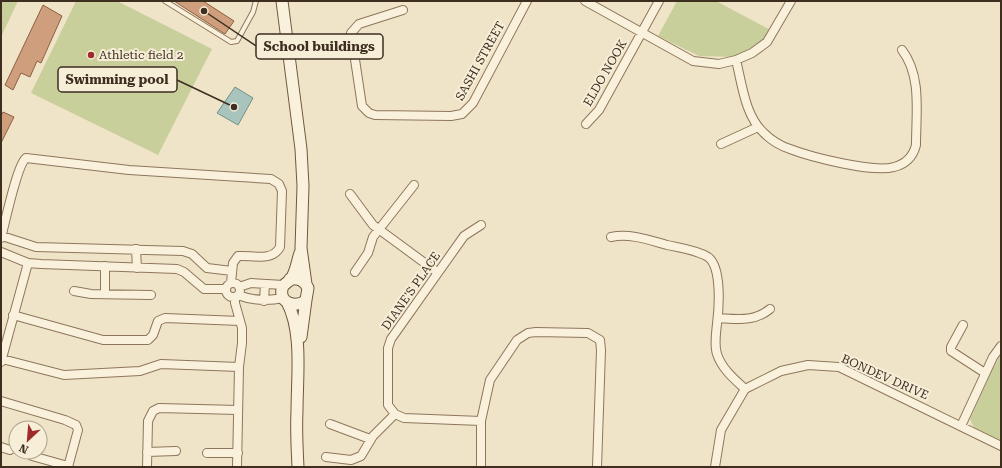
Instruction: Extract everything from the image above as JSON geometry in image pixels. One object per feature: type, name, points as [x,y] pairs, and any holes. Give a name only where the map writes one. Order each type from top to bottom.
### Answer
[{"type":"street","points":[[282,1],[301,149],[303,186],[301,248],[308,292],[298,349],[296,426],[298,467]]},
{"type":"street","name":"SASHI STREET","points":[[403,10],[359,24],[351,33],[362,106],[369,113],[376,115],[451,116],[462,114],[473,103],[527,1]]},
{"type":"street","points":[[585,1],[698,62],[719,64],[736,60],[752,53],[767,42],[791,1]]},
{"type":"street","name":"ELDO NOOK","points":[[586,124],[599,110],[659,1]]},
{"type":"street","points":[[736,60],[748,105],[758,126],[772,140],[789,149],[832,161],[887,168],[900,165],[911,157],[916,145],[916,79],[911,63],[902,50]]},
{"type":"street","points":[[721,144],[758,126]]},
{"type":"street","points":[[232,271],[207,268],[188,252],[36,247],[1,237],[22,164],[26,158],[129,170],[271,179],[279,184],[282,191],[280,247],[277,253],[271,256],[238,256],[233,263],[232,271],[228,286],[227,295],[237,293],[252,283],[265,284],[287,282],[299,279],[306,284]]},
{"type":"street","points":[[355,272],[368,253],[375,228],[414,185]]},
{"type":"street","points":[[350,194],[375,228],[437,272]]},
{"type":"street","name":"DIANE'S PLACE","points":[[395,414],[388,405],[389,344],[437,272],[464,236],[481,225]]},
{"type":"street","points":[[611,236],[627,235],[692,251],[709,258],[714,263],[718,278],[716,353],[724,369],[745,390]]},
{"type":"street","points":[[298,349],[294,317],[282,294],[301,248]]},
{"type":"street","points":[[136,250],[137,268]]},
{"type":"street","points":[[1,252],[28,263],[177,269],[184,272],[204,289],[237,285],[242,343],[239,367],[237,467]]},
{"type":"street","points":[[28,263],[2,361],[64,375],[140,371],[161,364],[239,367]]},
{"type":"street","points":[[105,266],[105,294]]},
{"type":"street","points":[[264,301],[265,284]]},
{"type":"street","points":[[74,291],[91,294],[150,295]]},
{"type":"street","points":[[237,293],[248,299],[264,301],[285,300],[295,305],[306,300]]},
{"type":"street","points":[[718,318],[746,320],[757,318],[770,309]]},
{"type":"street","points":[[13,315],[106,340],[148,340],[153,335],[158,321],[165,318],[240,321]]},
{"type":"street","points":[[963,325],[950,348],[951,351],[985,373]]},
{"type":"street","points":[[481,467],[481,421],[490,380],[520,337],[528,333],[536,332],[588,332],[600,340],[602,350],[596,467]]},
{"type":"street","points":[[961,426],[993,357],[1001,346]]},
{"type":"street","name":"BONDEV DRIVE","points":[[714,467],[721,430],[745,390],[781,370],[795,367],[824,365],[839,368],[1001,446]]},
{"type":"street","points":[[1,401],[65,420],[76,425],[78,430],[68,467],[45,460]]},
{"type":"street","points":[[147,467],[148,421],[149,415],[156,409],[238,410]]},
{"type":"street","points":[[326,457],[351,460],[356,458],[364,452],[370,439],[395,414],[404,418],[481,421]]},
{"type":"street","points":[[330,424],[370,439]]},
{"type":"street","points":[[147,452],[176,451]]},
{"type":"street","points":[[208,453],[238,453]]},
{"type":"lane","points":[[165,1],[231,42],[237,41],[253,12],[256,1]]},
{"type":"green space","points":[[1,1],[18,1],[1,37]]},
{"type":"green space","points":[[76,1],[117,1],[212,49],[158,155],[31,93]]},
{"type":"green space","points":[[677,1],[716,1],[776,33],[735,57],[699,56],[658,36]]},
{"type":"green space","points":[[1001,355],[1001,442],[974,428],[970,419],[994,366]]},
{"type":"water","points":[[235,87],[253,98],[238,125],[217,113]]},
{"type":"building","points":[[174,1],[203,1],[234,21],[225,34]]},
{"type":"building","points":[[43,5],[62,16],[41,63],[37,61],[30,77],[21,73],[13,90],[5,85]]},
{"type":"building","points":[[3,112],[14,117],[1,143],[1,116]]},
{"type":"place","name":"School buildings","points":[[204,11]]},
{"type":"place","name":"Athletic field 2","points":[[91,55]]},
{"type":"place","name":"Swimming pool","points":[[234,107]]}]
